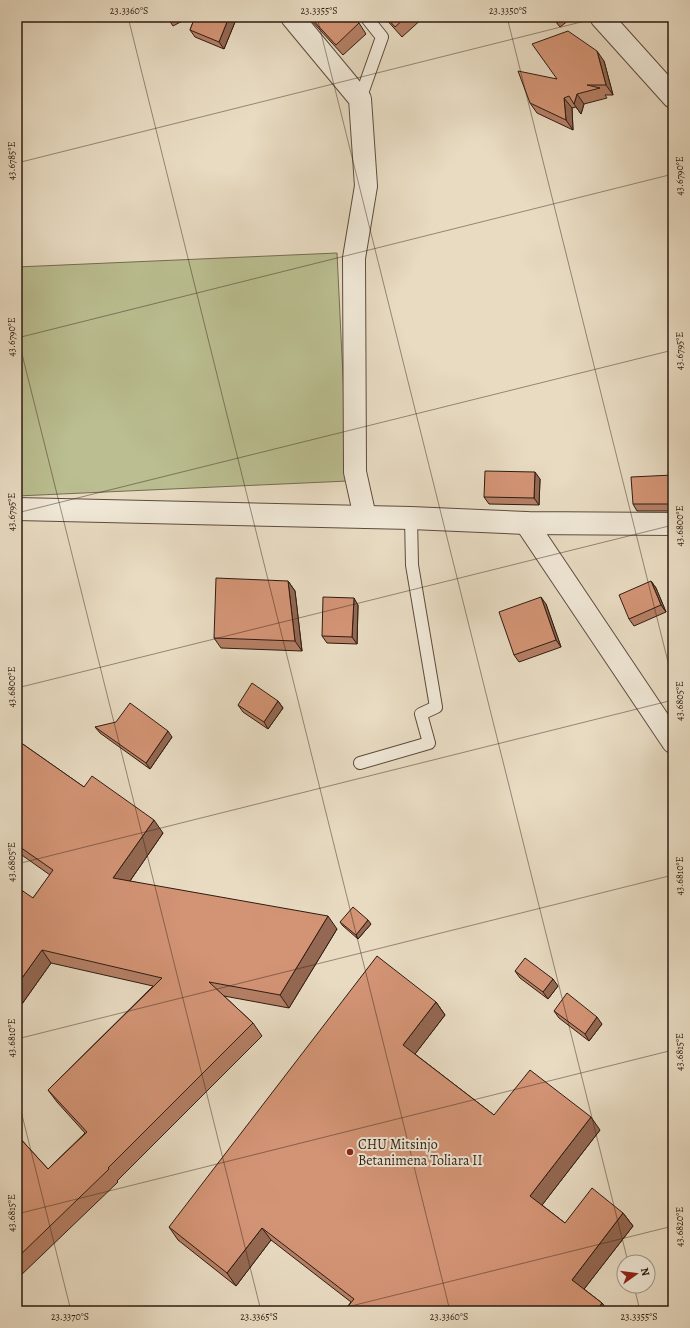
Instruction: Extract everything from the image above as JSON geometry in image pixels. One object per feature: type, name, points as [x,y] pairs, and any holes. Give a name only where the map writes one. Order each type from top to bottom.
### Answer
[{"type":"street","points":[[292,17],[360,99],[366,186],[354,258],[355,472],[365,517]]},
{"type":"street","points":[[601,17],[673,97]]},
{"type":"street","points":[[17,510],[411,518],[526,523],[673,524]]},
{"type":"street","points":[[526,523],[673,742]]},
{"type":"lane","points":[[360,99],[382,37],[366,17]]},
{"type":"lane","points":[[360,763],[429,743],[421,714],[436,707],[412,565],[411,518]]},
{"type":"green space","points":[[337,253],[348,481],[17,496],[17,267]]},
{"type":"building","points":[[195,17],[229,17],[219,42],[190,30]]},
{"type":"building","points":[[310,17],[353,17],[359,23],[336,45]]},
{"type":"building","points":[[386,17],[406,17],[395,27]]},
{"type":"building","points":[[553,17],[565,17],[557,23]]},
{"type":"building","points":[[568,31],[597,51],[606,85],[587,85],[600,88],[577,94],[574,104],[569,96],[564,98],[566,120],[530,103],[518,71],[557,79],[532,44]]},
{"type":"building","points":[[485,471],[535,472],[534,498],[484,497]]},
{"type":"building","points":[[673,475],[673,504],[633,504],[631,477]]},
{"type":"building","points":[[216,578],[288,581],[295,641],[214,638]]},
{"type":"building","points":[[651,581],[661,605],[629,619],[619,595]]},
{"type":"building","points":[[323,597],[354,598],[352,637],[322,636]]},
{"type":"building","points":[[541,597],[556,640],[514,655],[499,612]]},
{"type":"building","points":[[252,683],[278,701],[264,722],[238,705]]},
{"type":"building","points":[[130,703],[168,731],[146,763],[95,727],[116,722]]},
{"type":"building","points":[[17,740],[84,787],[92,776],[154,820],[113,878],[328,916],[280,995],[209,982],[253,1023],[108,1168],[109,1169],[17,1258],[17,1135],[48,1169],[87,1132],[48,1090],[162,978],[42,950],[17,985],[17,887],[33,898],[53,870],[17,845]]},
{"type":"building","points":[[353,907],[368,920],[356,935],[340,922]]},
{"type":"building","name":"CHU Mitsinjo Betanimena Toliara II","points":[[377,956],[436,1002],[403,1045],[494,1115],[530,1070],[591,1117],[530,1196],[565,1223],[592,1188],[623,1213],[572,1280],[602,1303],[596,1311],[344,1311],[354,1299],[262,1228],[227,1273],[169,1227]]},
{"type":"building","points":[[525,958],[553,979],[543,992],[515,971]]},
{"type":"building","points":[[567,993],[597,1017],[585,1034],[554,1011]]},
{"type":"place","name":"CHU Mitsinjo Betanimena Toliara II","points":[[350,1152]]}]
